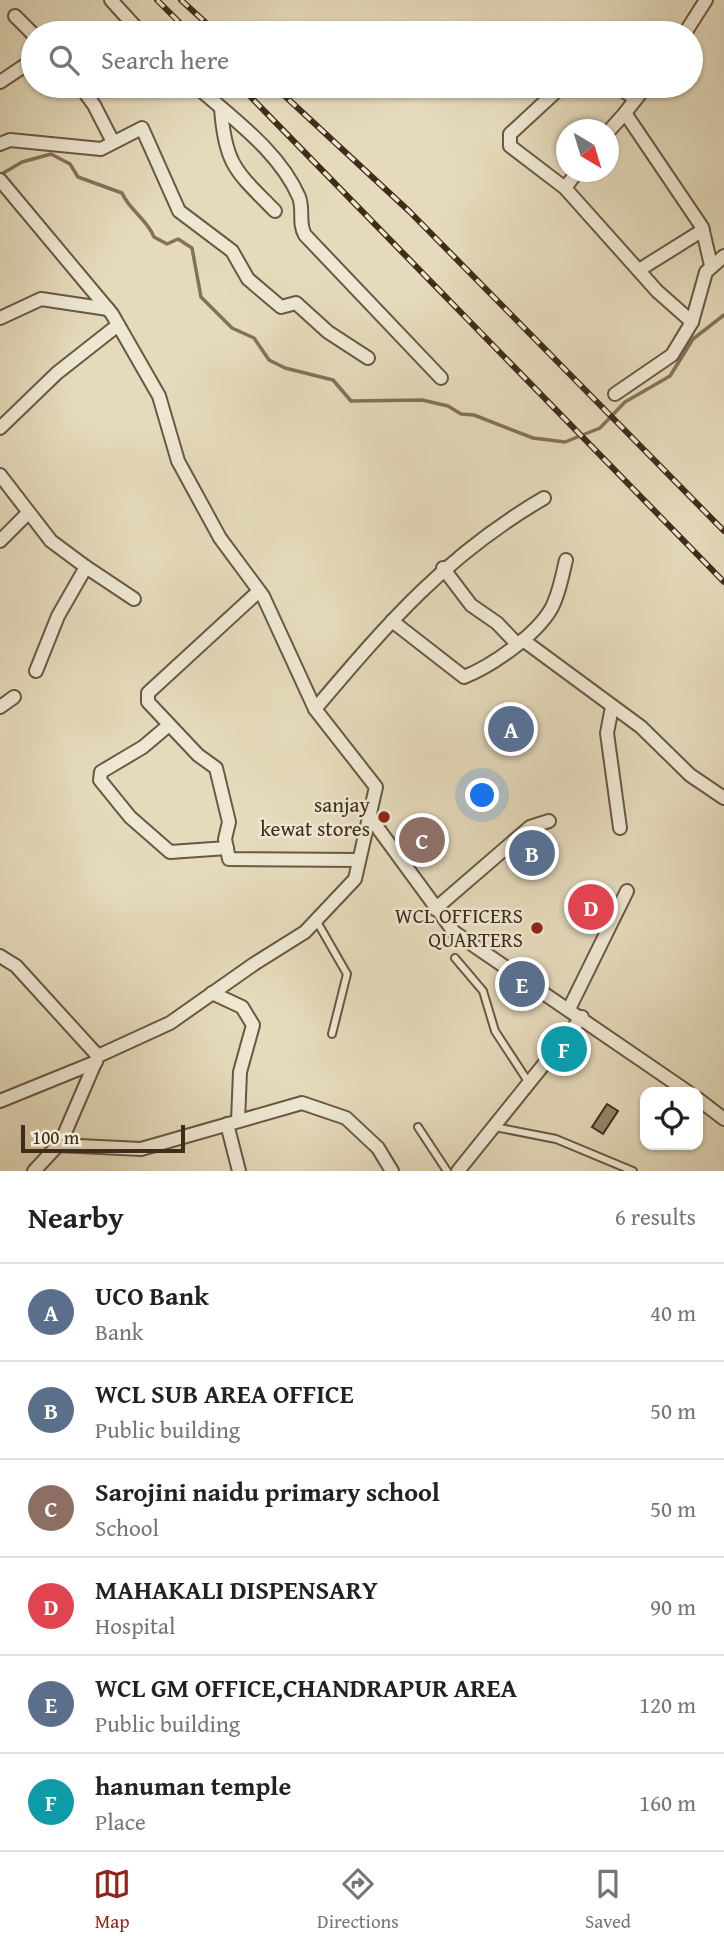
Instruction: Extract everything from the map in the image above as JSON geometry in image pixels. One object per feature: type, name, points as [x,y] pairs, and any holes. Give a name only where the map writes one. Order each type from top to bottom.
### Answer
[{"type":"street","points":[[110,0],[130,21]]},
{"type":"street","points":[[693,21],[706,0]]},
{"type":"street","points":[[15,16],[21,22]]},
{"type":"street","points":[[0,82],[21,68]]},
{"type":"street","points":[[87,98],[113,142]]},
{"type":"street","points":[[210,98],[266,148],[301,202],[301,226],[305,234],[441,378]]},
{"type":"street","points":[[549,98],[514,129],[508,140],[515,150],[565,188],[639,270],[692,322]]},
{"type":"street","points":[[619,120],[636,99]]},
{"type":"street","points":[[221,108],[223,138],[231,164],[275,211]]},
{"type":"street","points":[[625,113],[703,230],[711,265]]},
{"type":"street","points":[[0,144],[10,140],[96,149],[138,128],[145,130],[179,211],[232,251],[248,279],[281,307],[296,303],[328,332],[368,358]]},
{"type":"street","points":[[565,188],[570,182]]},
{"type":"street","points":[[0,1101],[97,1059],[170,1023],[305,932],[355,879],[376,787],[315,709],[259,591],[220,538],[178,461],[159,396],[118,325],[108,309],[4,184]]},
{"type":"street","points":[[639,270],[703,230]]},
{"type":"street","points":[[615,394],[672,355],[692,322],[706,272],[724,256]]},
{"type":"street","points":[[0,318],[40,299],[108,309]]},
{"type":"street","points":[[0,428],[57,373],[118,325]]},
{"type":"street","points":[[0,475],[51,541],[134,599]]},
{"type":"street","points":[[315,709],[392,621],[443,568],[496,527],[544,498]]},
{"type":"street","points":[[0,541],[29,513]]},
{"type":"street","points":[[392,621],[464,677],[520,642],[552,608],[566,560]]},
{"type":"street","points":[[36,671],[58,616],[86,567]]},
{"type":"street","points":[[443,568],[471,605],[641,727],[690,775],[724,798]]},
{"type":"street","points":[[259,591],[148,693],[150,705],[198,755],[216,768],[229,822],[227,848],[231,860],[359,860]]},
{"type":"street","points":[[0,707],[14,697]]},
{"type":"street","points":[[612,707],[607,733],[620,828]]},
{"type":"street","points":[[169,725],[143,747],[101,772],[100,780],[130,817],[170,852],[227,848]]},
{"type":"street","points":[[369,816],[435,909],[464,940],[582,1017],[681,1087]]},
{"type":"street","points":[[435,909],[530,827],[549,821]]},
{"type":"street","points":[[569,1009],[628,891]]},
{"type":"street","points":[[0,956],[16,966],[97,1059]]},
{"type":"street","points":[[212,993],[242,1007],[253,1025],[240,1072],[233,1122],[239,1171]]},
{"type":"street","points":[[458,1171],[582,1017]]},
{"type":"street","points":[[34,1171],[58,1145],[97,1059]]},
{"type":"street","points":[[58,1145],[141,1149],[298,1103],[336,1113],[378,1148],[392,1171]]},
{"type":"street","points":[[703,1103],[724,1119]]},
{"type":"lane","points":[[316,920],[348,974],[332,1034]]},
{"type":"lane","points":[[455,958],[483,991],[495,1031],[529,1083]]},
{"type":"lane","points":[[418,1127],[447,1171]]},
{"type":"lane","points":[[495,1127],[556,1139],[633,1171]]},
{"type":"building","points":[[607,1104],[618,1111],[603,1134],[592,1127]]},
{"type":"waterway","points":[[0,175],[22,162],[51,154],[70,164],[78,177],[122,193],[154,237],[167,244],[178,239],[192,248],[201,297],[232,328],[254,338],[269,360],[285,368],[333,380],[351,401],[422,400],[448,406],[461,414],[474,415],[533,438],[565,442],[600,428],[625,402],[670,376],[693,339],[724,315]]},
{"type":"railway","points":[[157,0],[178,21]]},
{"type":"railway","points":[[181,0],[204,21]]},
{"type":"railway","points":[[252,98],[724,582]]},
{"type":"railway","points":[[287,98],[410,212],[724,531]]},
{"type":"place","name":"UCO Bank","points":[[511,729]]},
{"type":"place","name":"sanjay kewat stores","points":[[384,817]]},
{"type":"place","name":"Sarojini naidu primary school","points":[[422,840]]},
{"type":"place","name":"WCL SUB AREA OFFICE","points":[[532,853]]},
{"type":"place","name":"MAHAKALI DISPENSARY","points":[[591,907]]},
{"type":"place","name":"WCL OFFICERS QUARTERS","points":[[537,928]]},
{"type":"place","name":"WCL GM OFFICE,CHANDRAPUR AREA","points":[[522,984]]},
{"type":"place","name":"hanuman temple","points":[[564,1049]]}]
